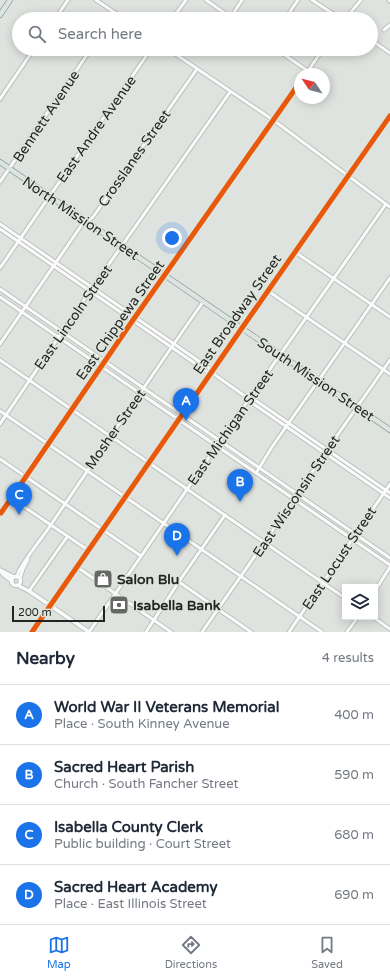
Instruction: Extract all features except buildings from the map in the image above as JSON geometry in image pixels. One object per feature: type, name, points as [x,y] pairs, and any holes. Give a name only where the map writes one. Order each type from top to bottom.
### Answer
[{"type":"main road","points":[[0,15],[10,0]]},
{"type":"main road","name":"North Mission Street","points":[[0,162],[242,328]]},
{"type":"main road","name":"South Mission Street","points":[[242,328],[390,430]]},
{"type":"street","points":[[60,12],[68,0]]},
{"type":"street","points":[[96,0],[114,12]]},
{"type":"street","points":[[177,12],[186,0]]},
{"type":"street","points":[[206,0],[223,12]]},
{"type":"street","points":[[235,12],[242,0]]},
{"type":"street","points":[[290,12],[298,0]]},
{"type":"street","points":[[312,0],[330,12]]},
{"type":"street","points":[[350,12],[361,0]]},
{"type":"street","points":[[384,30],[390,25]]},
{"type":"street","points":[[378,45],[390,53]]},
{"type":"street","points":[[0,99],[29,56]]},
{"type":"street","name":"Bennett Avenue","points":[[0,182],[86,56]]},
{"type":"street","name":"East Andre Avenue","points":[[0,268],[146,56]]},
{"type":"street","points":[[178,56],[273,120],[390,207]]},
{"type":"street","points":[[285,56],[301,68]]},
{"type":"street","points":[[310,68],[318,56]]},
{"type":"street","name":"Crosslanes Street","points":[[0,344],[81,226],[92,217],[197,69]]},
{"type":"street","name":"East Chippewa Street","points":[[0,512],[12,498],[134,319],[294,90]]},
{"type":"street","name":"East Lincoln Street","points":[[0,424],[90,291],[230,92]]},
{"type":"street","name":"East Broadway Street","points":[[32,632],[390,116]]},
{"type":"street","name":"East Michigan Street","points":[[89,632],[249,399],[386,204]]},
{"type":"street","points":[[0,224],[21,238],[90,291],[173,345],[207,372],[211,372],[249,399],[255,400],[287,425],[390,498]]},
{"type":"street","points":[[0,229],[93,288],[134,319]]},
{"type":"street","points":[[295,252],[390,317]]},
{"type":"street","points":[[256,473],[287,425],[390,278]]},
{"type":"street","points":[[0,290],[390,558]]},
{"type":"street","points":[[268,291],[390,374]]},
{"type":"street","points":[[0,296],[390,566],[378,586]]},
{"type":"street","name":"Mosher Street","points":[[17,579],[28,557],[203,302]]},
{"type":"street","points":[[0,360],[342,596]]},
{"type":"street","name":"East Wisconsin Street","points":[[202,632],[390,360]]},
{"type":"street","points":[[0,411],[322,632]]},
{"type":"street","points":[[326,452],[390,493]]},
{"type":"street","points":[[0,459],[141,556]]},
{"type":"street","name":"East Locust Street","points":[[289,632],[390,484]]},
{"type":"street","points":[[12,498],[88,550]]},
{"type":"street","points":[[146,632],[226,515]]},
{"type":"street","points":[[29,591],[67,537]]},
{"type":"street","points":[[77,567],[171,632]]},
{"type":"street","points":[[0,571],[3,574],[17,579],[29,591]]},
{"type":"street","points":[[17,579],[13,585],[29,591],[89,632]]},
{"type":"street","points":[[17,579],[19,586]]},
{"type":"street","points":[[179,582],[251,632]]},
{"type":"street","points":[[347,632],[356,620]]},
{"type":"street","points":[[377,620],[390,629]]},
{"type":"cycle path","points":[[0,512],[1,513],[133,320],[294,91]]},
{"type":"cycle path","points":[[32,632],[390,116]]},
{"type":"place","name":"World War II Veterans Memorial","points":[[186,421]]},
{"type":"place","name":"Sacred Heart Parish","points":[[240,502]]},
{"type":"place","name":"Isabella County Clerk","points":[[19,515]]},
{"type":"place","name":"Sacred Heart Academy","points":[[177,556]]},
{"type":"place","name":"Salon Blu","points":[[103,579]]},
{"type":"place","name":"Isabella Bank","points":[[119,605]]}]
